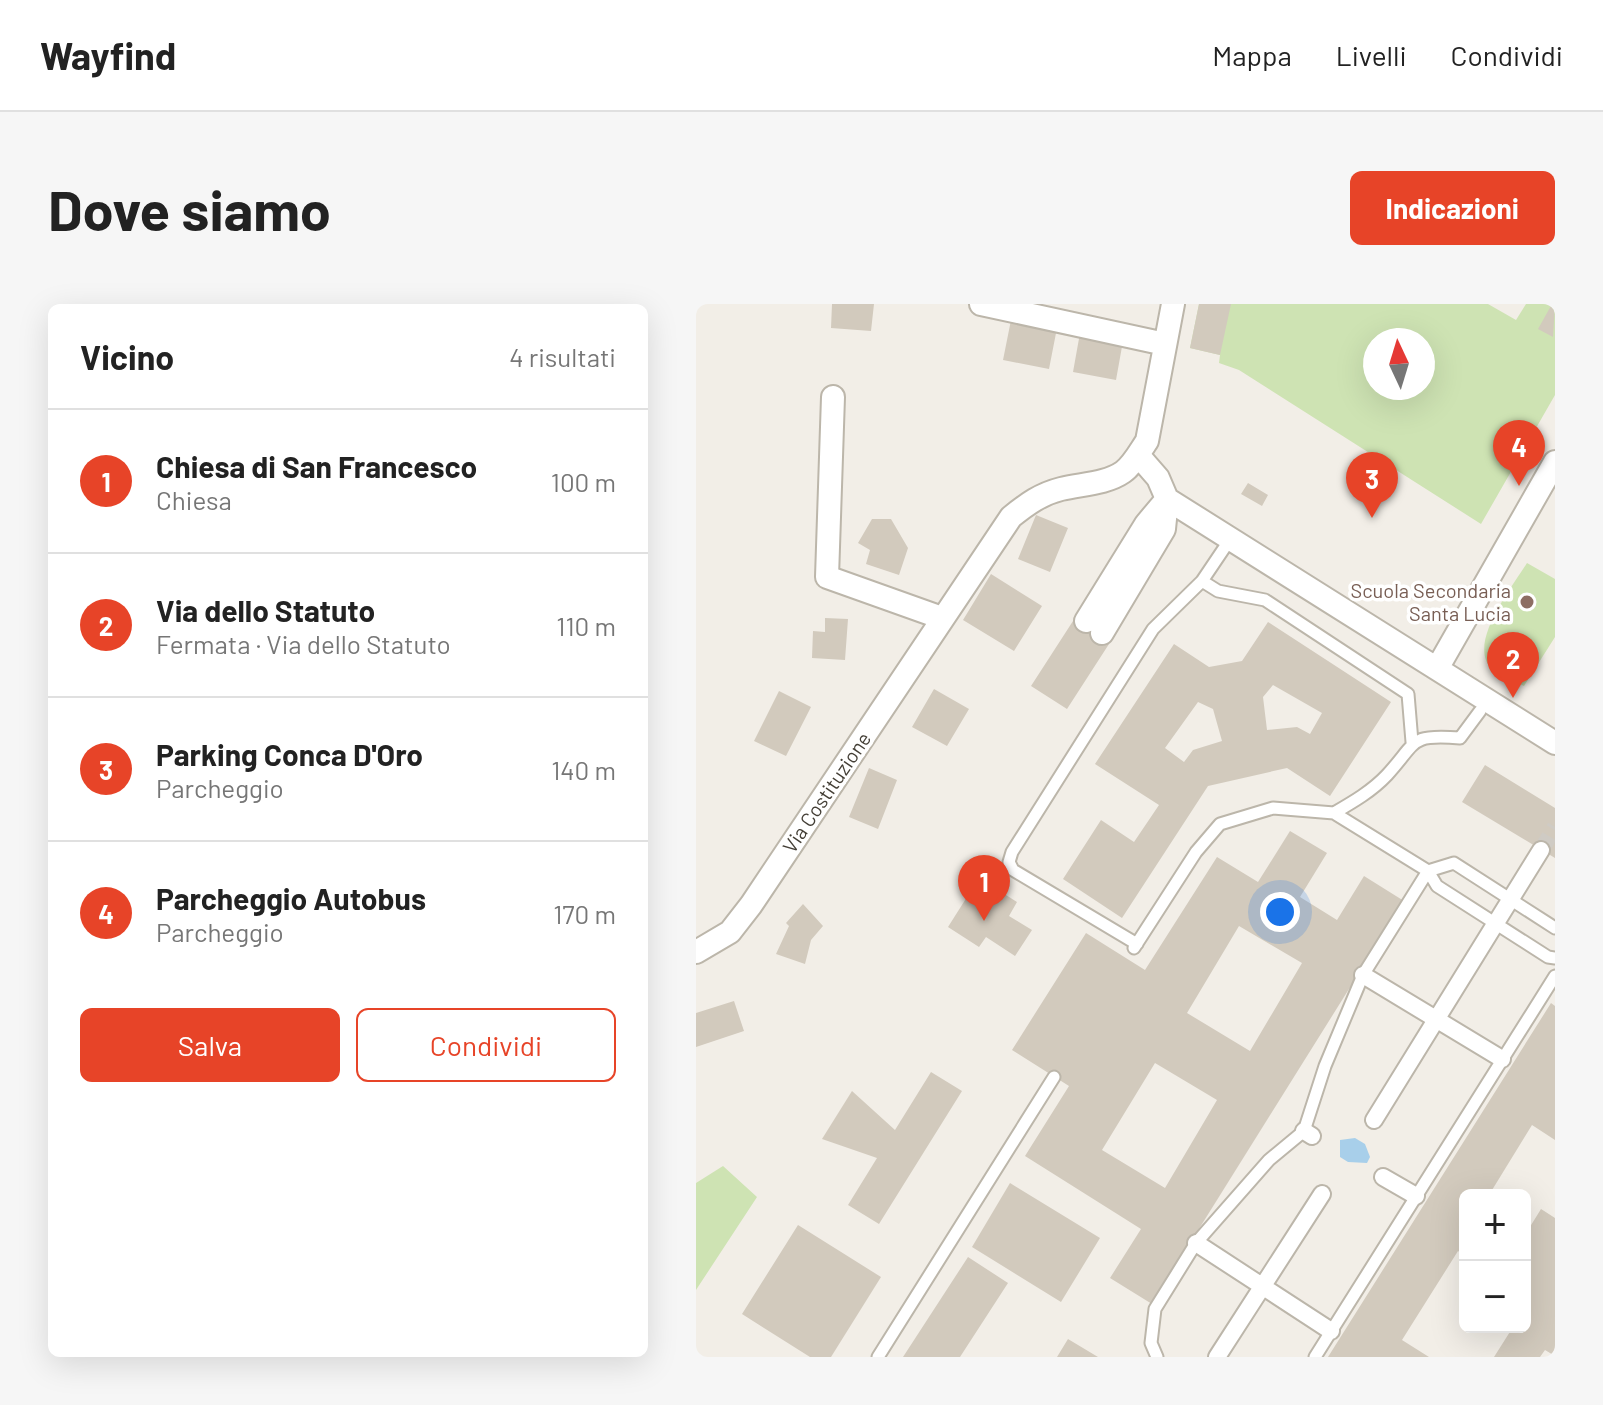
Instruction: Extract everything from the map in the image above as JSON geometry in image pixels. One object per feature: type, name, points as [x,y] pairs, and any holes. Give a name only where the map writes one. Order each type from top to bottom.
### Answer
[{"type":"street","points":[[981,304],[1165,344]]},
{"type":"street","points":[[1173,304],[1147,441],[1138,455],[1158,478],[1167,499],[1438,667],[1485,706],[1555,743]]},
{"type":"street","points":[[833,397],[827,577],[942,618]]},
{"type":"street","name":"Via Costituzione","points":[[696,952],[730,932],[744,914],[1011,517],[1033,499],[1110,479],[1126,471],[1138,455]]},
{"type":"street","points":[[1438,667],[1555,462]]},
{"type":"street","points":[[1094,627],[1146,524],[1167,499]]},
{"type":"street","points":[[1374,1120],[1541,850]]},
{"type":"street","points":[[1363,975],[1502,1059]]},
{"type":"street","points":[[1383,1177],[1416,1196]]},
{"type":"street","points":[[1217,1357],[1322,1194]]},
{"type":"street","points":[[1196,1243],[1331,1331]]},
{"type":"lane","points":[[1231,538],[1202,581],[1153,629],[1012,852],[1009,862],[1013,870],[1136,946],[1196,852],[1220,824],[1273,808],[1334,813],[1428,871],[1437,886],[1555,958]]},
{"type":"lane","points":[[1202,581],[1218,591],[1265,600],[1408,694],[1412,742]]},
{"type":"lane","points":[[1334,813],[1363,796],[1387,776],[1412,742],[1431,735],[1460,738],[1485,706]]},
{"type":"lane","points":[[1157,1357],[1151,1343],[1155,1309],[1196,1243],[1269,1160],[1308,1134],[1325,1066],[1363,975],[1428,871],[1454,863],[1555,928]]},
{"type":"lane","points":[[1315,1357],[1555,976]]},
{"type":"lane","points":[[878,1357],[1054,1077]]},
{"type":"green space","points":[[1199,304],[1488,304],[1516,320],[1526,304],[1555,304],[1555,395],[1481,524],[1239,370],[1219,363],[1220,355],[1190,348]]},
{"type":"green space","name":"Scuola Secondaria Santa Lucia","points":[[1527,563],[1555,579],[1555,637],[1524,686],[1491,668],[1485,657],[1485,644],[1495,615]]},
{"type":"green space","points":[[723,1166],[757,1197],[696,1290],[696,1183]]},
{"type":"water","points":[[1355,1138],[1365,1144],[1370,1157],[1367,1163],[1348,1162],[1340,1157],[1340,1140]]},
{"type":"building","points":[[832,304],[874,304],[871,331],[831,328]]},
{"type":"building","points":[[1199,304],[1231,304],[1220,355],[1190,348]]},
{"type":"building","points":[[1552,304],[1555,304],[1553,337],[1538,329]]},
{"type":"building","points":[[1011,320],[1057,328],[1049,369],[1003,360]]},
{"type":"building","points":[[1080,333],[1123,341],[1116,380],[1073,372]]},
{"type":"building","points":[[1248,483],[1268,495],[1262,506],[1241,494]]},
{"type":"building","points":[[1036,515],[1068,528],[1050,572],[1018,559]]},
{"type":"building","points":[[872,519],[891,519],[908,548],[899,575],[866,564],[870,550],[858,543]]},
{"type":"building","points":[[991,574],[1042,606],[1014,651],[963,620]]},
{"type":"building","points":[[825,618],[848,619],[845,660],[812,658],[813,631],[825,632]]},
{"type":"building","points":[[1073,621],[1109,644],[1067,709],[1031,686]]},
{"type":"building","points":[[1268,622],[1391,702],[1330,796],[1287,768],[1208,786],[1122,918],[1063,879],[1101,820],[1134,842],[1159,805],[1095,764],[1174,644],[1209,667],[1242,661]],"holes":[[[1273,685],[1322,713],[1310,734],[1297,727],[1267,730],[1263,697]],[[1198,702],[1213,709],[1222,741],[1193,750],[1184,762],[1165,748]]]},
{"type":"building","points":[[934,689],[969,709],[947,746],[912,727]]},
{"type":"building","points":[[779,691],[811,707],[786,756],[754,741]]},
{"type":"building","points":[[1485,765],[1555,808],[1555,858],[1462,802]]},
{"type":"building","points":[[869,768],[897,780],[878,829],[849,817]]},
{"type":"building","points":[[1290,831],[1327,853],[1300,897],[1337,920],[1364,876],[1404,901],[1152,1304],[1110,1278],[1141,1229],[1025,1156],[1069,1086],[1012,1050],[1086,933],[1145,970],[1217,857],[1258,882]],"holes":[[[1239,926],[1302,963],[1250,1051],[1187,1013]],[[1155,1063],[1217,1100],[1165,1188],[1102,1150]]]},
{"type":"building","points":[[979,878],[1017,902],[1009,916],[1032,930],[1015,956],[986,937],[979,947],[948,927]]},
{"type":"building","points":[[803,904],[823,926],[811,940],[805,964],[776,954],[789,926],[786,923]]},
{"type":"building","points":[[734,1001],[744,1031],[696,1047],[696,1013]]},
{"type":"building","points":[[1551,1003],[1555,1006],[1555,1140],[1532,1125],[1493,1189],[1459,1189],[1459,1252],[1402,1340],[1429,1357],[1328,1357]]},
{"type":"building","points":[[931,1072],[962,1091],[879,1224],[848,1205],[877,1158],[822,1139],[852,1091],[895,1130]]},
{"type":"building","points":[[1010,1183],[1100,1238],[1061,1302],[972,1247]]},
{"type":"building","points":[[1541,1209],[1555,1218],[1555,1356],[1545,1350],[1540,1357],[1494,1357],[1509,1333],[1531,1333],[1531,1225]]},
{"type":"building","points":[[798,1225],[881,1277],[831,1357],[810,1357],[742,1314]]},
{"type":"building","points":[[968,1257],[1008,1283],[960,1357],[903,1357]]},
{"type":"building","points":[[1068,1339],[1098,1357],[1057,1357]]},
{"type":"tunnel","points":[[1541,850],[1555,827]]},
{"type":"place","name":"Parcheggio Autobus","points":[[1519,486]]},
{"type":"place","name":"Parking Conca D'Oro","points":[[1372,518]]},
{"type":"place","name":"Scuola Secondaria Santa Lucia","points":[[1527,602]]},
{"type":"place","name":"Via dello Statuto","points":[[1513,698]]},
{"type":"place","name":"Chiesa di San Francesco","points":[[984,921]]}]
